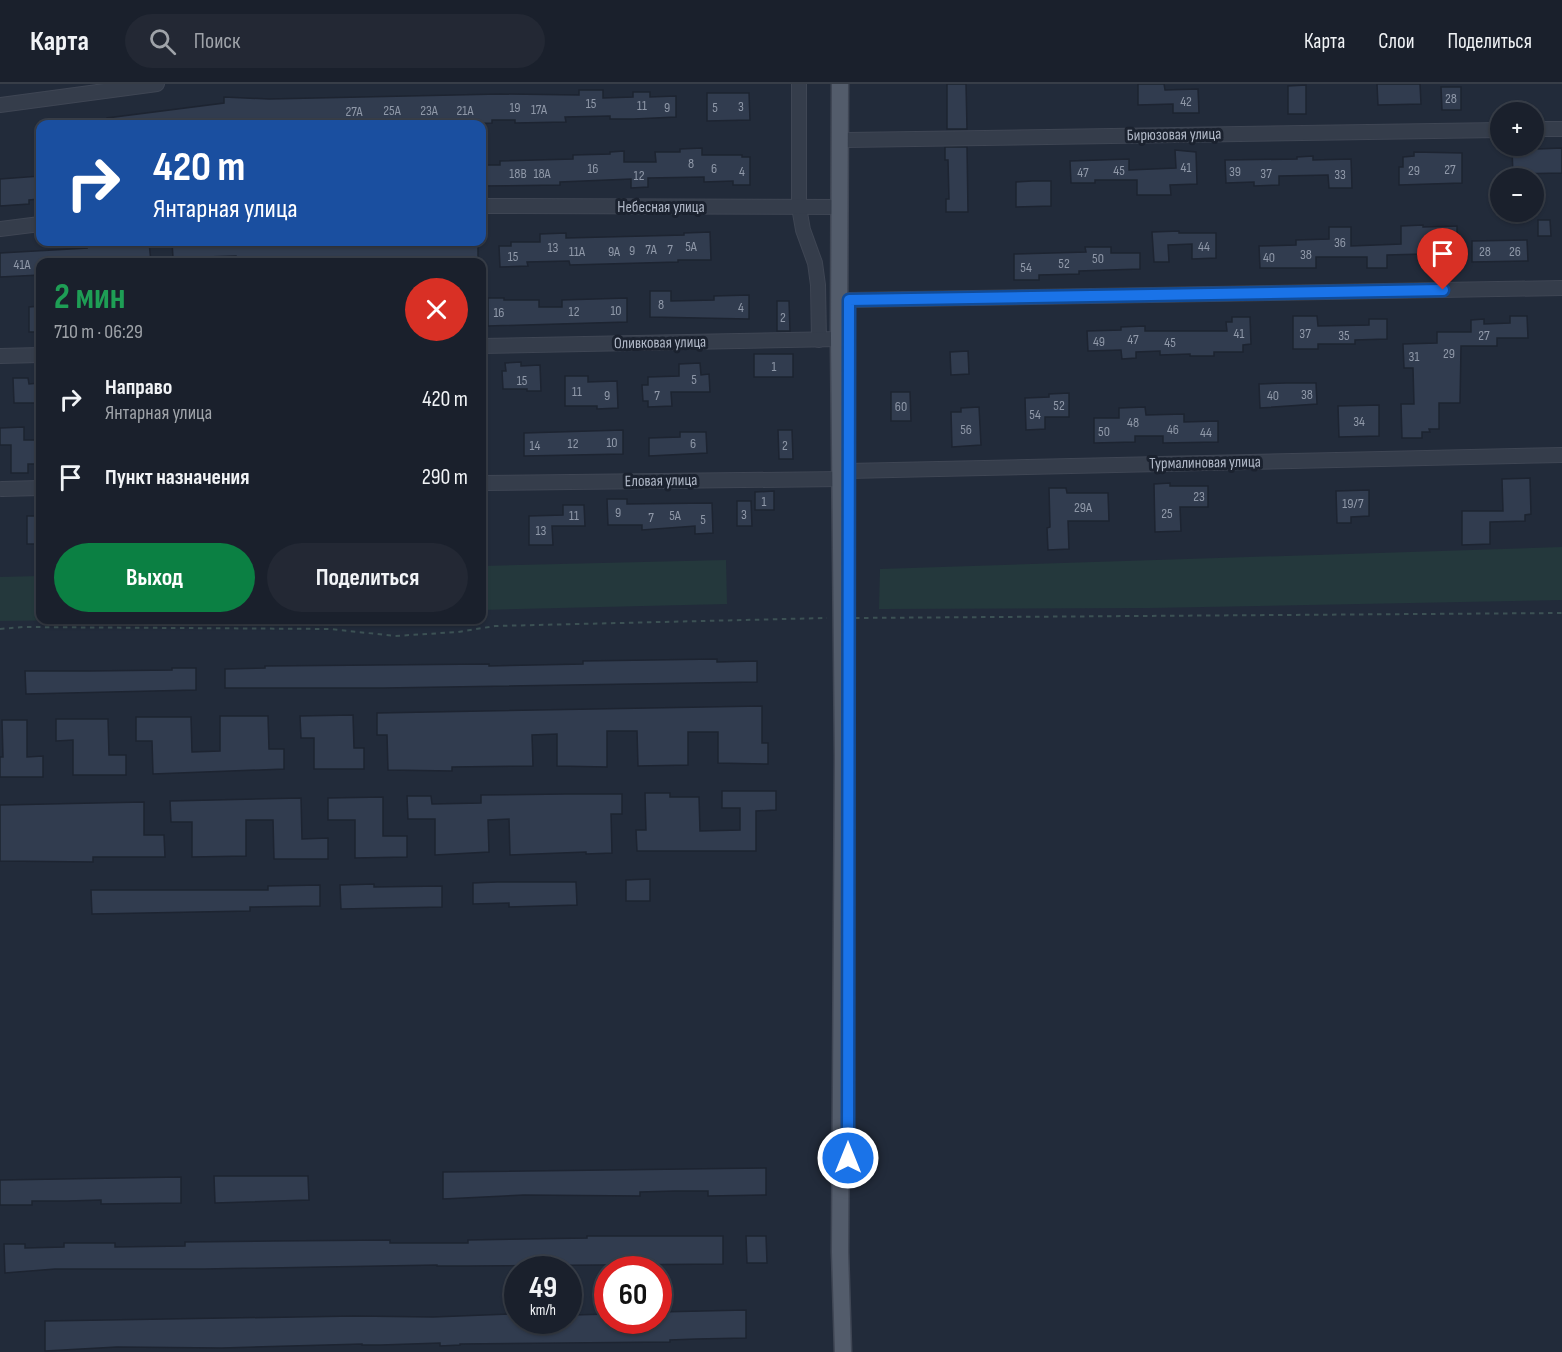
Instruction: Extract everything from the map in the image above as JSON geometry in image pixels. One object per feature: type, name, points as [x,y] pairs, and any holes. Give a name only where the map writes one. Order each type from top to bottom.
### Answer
[{"type":"main road","points":[[840,84],[839,339],[845,475]]},
{"type":"main road","points":[[848,84],[849,300],[845,475],[848,1252],[851,1352]]},
{"type":"main road","points":[[843,1352],[840,1252],[846,618]]},
{"type":"street","points":[[0,105],[157,84]]},
{"type":"street","points":[[799,84],[799,207],[803,230],[815,263],[818,285],[819,340]]},
{"type":"street","name":"Бирюзовая улица","points":[[847,140],[1490,129]]},
{"type":"street","points":[[1544,129],[1562,129]]},
{"type":"street","name":"Небесная улица","points":[[486,206],[840,207]]},
{"type":"street","points":[[0,229],[36,224]]},
{"type":"street","points":[[849,300],[1562,288]]},
{"type":"street","name":"Оливковая улица","points":[[486,346],[839,339]]},
{"type":"street","points":[[0,356],[36,355]]},
{"type":"street","name":"Турмалиновая улица","points":[[845,475],[1562,455]]},
{"type":"street","name":"Еловая улица","points":[[486,483],[845,475]]},
{"type":"street","points":[[2,489],[36,488]]},
{"type":"path","points":[[0,629],[23,627],[331,629],[395,636],[458,632],[495,626],[846,618],[1562,613]]},
{"type":"green space","points":[[1562,547],[1562,600],[1150,608],[879,609],[880,569]]},
{"type":"green space","points":[[726,560],[727,604],[486,610],[486,566]]},
{"type":"green space","points":[[36,576],[36,621],[0,621],[0,577]]},
{"type":"building","points":[[947,84],[966,84],[967,129],[947,129]]},
{"type":"building","points":[[1138,84],[1164,84],[1165,90],[1198,89],[1199,113],[1173,113],[1173,104],[1138,105]]},
{"type":"building","points":[[1377,84],[1420,84],[1421,104],[1378,105]]},
{"type":"building","points":[[1306,85],[1306,114],[1288,114],[1288,86]]},
{"type":"building","points":[[1441,87],[1461,87],[1461,110],[1442,110]]},
{"type":"building","points":[[579,90],[603,90],[603,98],[633,97],[633,92],[650,92],[650,97],[676,96],[676,117],[610,119],[610,116],[565,117],[566,122],[515,123],[515,120],[492,120],[492,123],[486,123],[486,120],[107,120],[107,118],[224,103],[224,97],[269,99],[500,94],[579,95]]},
{"type":"building","points":[[707,93],[749,93],[750,120],[707,121]]},
{"type":"building","points":[[945,147],[967,147],[968,212],[946,212],[946,199],[949,199],[948,160],[945,160]]},
{"type":"building","points":[[702,148],[702,155],[750,157],[750,185],[733,185],[733,181],[704,182],[704,177],[648,178],[648,187],[631,188],[631,179],[560,182],[560,185],[486,186],[486,165],[500,165],[500,161],[573,159],[573,155],[610,154],[610,152],[624,151],[624,162],[656,162],[655,152],[680,152],[680,149]]},
{"type":"building","points":[[1562,148],[1562,173],[1544,173],[1544,168],[1513,168],[1512,156],[1544,156],[1544,149]]},
{"type":"building","points":[[1175,150],[1196,152],[1197,184],[1170,185],[1171,195],[1137,195],[1137,180],[1095,180],[1095,183],[1071,183],[1070,161],[1129,159],[1129,170],[1176,168]]},
{"type":"building","points":[[1414,152],[1462,153],[1462,183],[1399,185],[1399,167],[1403,167],[1403,157],[1414,156]]},
{"type":"building","points":[[1313,156],[1313,160],[1351,159],[1352,188],[1329,188],[1328,175],[1279,176],[1279,185],[1254,186],[1254,182],[1226,183],[1225,160],[1297,159],[1297,157]]},
{"type":"building","points":[[36,176],[36,199],[29,200],[29,204],[0,206],[0,179]]},
{"type":"building","points":[[1051,181],[1051,206],[1016,207],[1016,182]]},
{"type":"building","points":[[1550,220],[1551,236],[1538,236],[1538,222]]},
{"type":"building","points":[[1423,225],[1423,227],[1457,226],[1457,250],[1387,255],[1387,268],[1367,268],[1367,257],[1316,257],[1316,268],[1260,268],[1259,246],[1296,245],[1296,240],[1329,239],[1329,227],[1351,227],[1351,246],[1401,244],[1401,226]]},
{"type":"building","points":[[1179,231],[1179,233],[1216,233],[1216,258],[1192,259],[1192,244],[1168,245],[1169,262],[1154,262],[1152,232]]},
{"type":"building","points":[[710,232],[711,260],[570,265],[569,261],[527,262],[528,266],[500,267],[499,246],[511,246],[511,242],[540,242],[540,234],[566,233],[566,238],[684,235],[684,233]]},
{"type":"building","points":[[1527,240],[1528,261],[1472,262],[1472,241]]},
{"type":"building","points":[[86,246],[149,246],[151,258],[36,258],[36,275],[0,277],[0,253],[87,248]]},
{"type":"building","points":[[172,246],[478,246],[478,258],[236,258],[236,256],[173,258]]},
{"type":"building","points":[[1085,247],[1111,247],[1111,253],[1140,253],[1140,269],[1079,271],[1079,274],[1039,275],[1039,280],[1014,280],[1014,254],[1086,252]]},
{"type":"building","points":[[650,291],[671,291],[671,301],[714,300],[714,296],[749,295],[749,319],[650,317]]},
{"type":"building","points":[[488,298],[539,300],[539,307],[562,307],[562,300],[627,298],[627,322],[488,326]]},
{"type":"building","points":[[777,301],[789,301],[790,331],[777,331]]},
{"type":"building","points":[[36,306],[36,332],[29,332],[29,307]]},
{"type":"building","points":[[1293,316],[1317,316],[1318,326],[1369,325],[1369,319],[1387,319],[1387,339],[1355,340],[1355,344],[1318,344],[1318,349],[1293,349]]},
{"type":"building","points":[[1510,316],[1527,316],[1528,338],[1497,338],[1497,346],[1461,346],[1460,403],[1439,403],[1439,429],[1422,432],[1422,438],[1402,438],[1401,404],[1414,404],[1413,368],[1404,368],[1403,344],[1437,343],[1437,332],[1471,332],[1471,320],[1484,319],[1484,324],[1510,323]]},
{"type":"building","points":[[1232,317],[1250,317],[1251,344],[1243,345],[1243,352],[1214,352],[1214,356],[1190,356],[1190,354],[1160,355],[1160,351],[1136,352],[1136,358],[1122,359],[1121,350],[1088,351],[1087,331],[1121,330],[1121,327],[1145,326],[1145,331],[1227,331],[1226,322],[1232,322]]},
{"type":"building","points":[[968,351],[969,374],[951,375],[950,352]]},
{"type":"building","points":[[754,354],[793,354],[793,377],[754,377]]},
{"type":"building","points":[[521,362],[521,366],[540,365],[541,391],[503,389],[502,371],[506,371],[505,363]]},
{"type":"building","points":[[700,363],[701,375],[709,374],[710,392],[671,392],[672,406],[648,407],[648,401],[643,401],[642,385],[648,385],[648,377],[679,376],[679,364]]},
{"type":"building","points":[[565,376],[588,376],[588,382],[617,381],[618,408],[565,406]]},
{"type":"building","points":[[13,378],[28,378],[29,384],[36,383],[36,403],[14,403]]},
{"type":"building","points":[[1316,383],[1317,404],[1260,408],[1259,384]]},
{"type":"building","points":[[891,392],[910,392],[911,421],[891,421]]},
{"type":"building","points":[[1069,393],[1069,417],[1045,417],[1045,429],[1026,430],[1025,398]]},
{"type":"building","points":[[1379,405],[1379,436],[1339,437],[1338,406]]},
{"type":"building","points":[[979,407],[981,445],[952,447],[951,412],[961,412],[961,408]]},
{"type":"building","points":[[1145,407],[1146,415],[1184,414],[1184,422],[1218,421],[1218,442],[1163,443],[1163,436],[1135,436],[1135,442],[1094,443],[1094,418],[1119,418],[1119,408]]},
{"type":"building","points":[[24,427],[24,440],[36,440],[36,464],[28,464],[28,473],[11,473],[11,445],[0,445],[0,428]]},
{"type":"building","points":[[623,430],[623,454],[524,456],[524,433]]},
{"type":"building","points":[[778,430],[792,430],[793,459],[779,459]]},
{"type":"building","points":[[680,432],[706,432],[707,453],[649,456],[649,438],[680,437]]},
{"type":"building","points":[[1530,478],[1531,514],[1525,515],[1525,521],[1490,522],[1490,544],[1462,545],[1462,511],[1503,511],[1502,479]]},
{"type":"building","points":[[1170,483],[1170,486],[1208,486],[1208,507],[1180,507],[1181,531],[1155,532],[1154,484]]},
{"type":"building","points":[[1049,488],[1066,488],[1067,493],[1108,493],[1109,521],[1068,521],[1069,549],[1048,550]]},
{"type":"building","points":[[1369,490],[1369,516],[1351,517],[1351,523],[1337,523],[1336,491]]},
{"type":"building","points":[[774,491],[774,510],[755,510],[755,492]]},
{"type":"building","points":[[607,499],[627,499],[627,504],[712,503],[713,533],[695,534],[695,526],[642,530],[642,525],[608,525]]},
{"type":"building","points":[[737,501],[751,501],[752,526],[737,526]]},
{"type":"building","points":[[563,505],[584,505],[585,526],[552,526],[553,545],[529,545],[529,516],[563,515]]},
{"type":"building","points":[[27,516],[36,516],[36,544],[27,544]]},
{"type":"building","points":[[717,659],[717,662],[757,661],[757,682],[225,688],[225,669],[265,668],[265,666],[489,664],[489,666],[583,664],[583,661]]},
{"type":"building","points":[[172,668],[196,668],[196,690],[26,694],[25,671],[172,670]]},
{"type":"building","points":[[762,706],[762,743],[768,743],[768,764],[718,763],[718,732],[688,732],[688,765],[638,766],[637,731],[607,731],[607,767],[557,766],[557,734],[532,735],[533,766],[452,767],[452,771],[388,770],[387,735],[377,735],[377,713]]},
{"type":"building","points":[[353,715],[354,748],[364,748],[364,769],[314,769],[314,738],[301,738],[300,716]]},
{"type":"building","points":[[220,716],[268,716],[269,749],[284,749],[284,769],[153,774],[152,741],[136,741],[136,717],[191,717],[192,752],[220,751]]},
{"type":"building","points":[[56,719],[108,719],[109,755],[126,755],[126,775],[73,775],[73,740],[56,741]]},
{"type":"building","points":[[2,720],[27,720],[27,757],[43,756],[43,777],[0,777],[0,757],[3,757]]},
{"type":"building","points":[[722,791],[776,791],[776,810],[756,811],[756,851],[637,851],[636,830],[646,830],[645,793],[670,793],[670,797],[699,797],[700,831],[740,830],[740,808],[722,808]]},
{"type":"building","points":[[622,794],[622,814],[611,814],[612,853],[510,855],[509,819],[488,820],[489,852],[435,855],[435,819],[408,819],[407,796],[431,796],[432,804],[481,803],[481,795]]},
{"type":"building","points":[[383,797],[383,836],[407,836],[407,857],[355,858],[355,820],[328,820],[328,798]]},
{"type":"building","points":[[301,798],[302,839],[328,838],[328,859],[274,859],[273,820],[246,820],[246,856],[192,857],[192,822],[171,822],[170,801]]},
{"type":"building","points":[[144,802],[144,835],[164,835],[165,857],[93,857],[93,862],[0,861],[0,805]]},
{"type":"building","points":[[650,879],[650,901],[626,901],[626,880]]},
{"type":"building","points":[[576,882],[577,905],[509,907],[509,903],[473,904],[473,883]]},
{"type":"building","points":[[374,884],[374,887],[442,886],[442,907],[341,909],[340,885]]},
{"type":"building","points":[[320,885],[320,906],[250,907],[250,911],[92,914],[91,890],[268,890],[268,886]]},
{"type":"building","points":[[766,1168],[766,1195],[708,1196],[708,1191],[675,1191],[640,1192],[640,1196],[524,1195],[443,1199],[443,1172]]},
{"type":"building","points":[[214,1176],[308,1176],[309,1200],[215,1203]]},
{"type":"building","points":[[181,1177],[181,1203],[101,1204],[101,1200],[32,1201],[32,1205],[0,1205],[0,1180]]},
{"type":"building","points":[[587,1236],[723,1236],[723,1264],[672,1264],[672,1256],[594,1256],[594,1265],[582,1265],[582,1256],[504,1256],[504,1266],[55,1269],[5,1273],[4,1244],[25,1244],[25,1248],[64,1247],[64,1243],[115,1243],[115,1247],[185,1246],[185,1242],[390,1240],[390,1243],[468,1243],[468,1240],[587,1238]]},
{"type":"building","points":[[746,1236],[766,1236],[767,1263],[747,1263]]},
{"type":"building","points":[[746,1310],[746,1338],[670,1340],[670,1342],[440,1346],[440,1343],[222,1348],[117,1347],[45,1351],[45,1321],[504,1314],[504,1334],[582,1334],[582,1315],[594,1314],[594,1334],[672,1334],[672,1312]]},
{"type":"route","points":[[848,1158],[849,300],[1443,290]]}]
